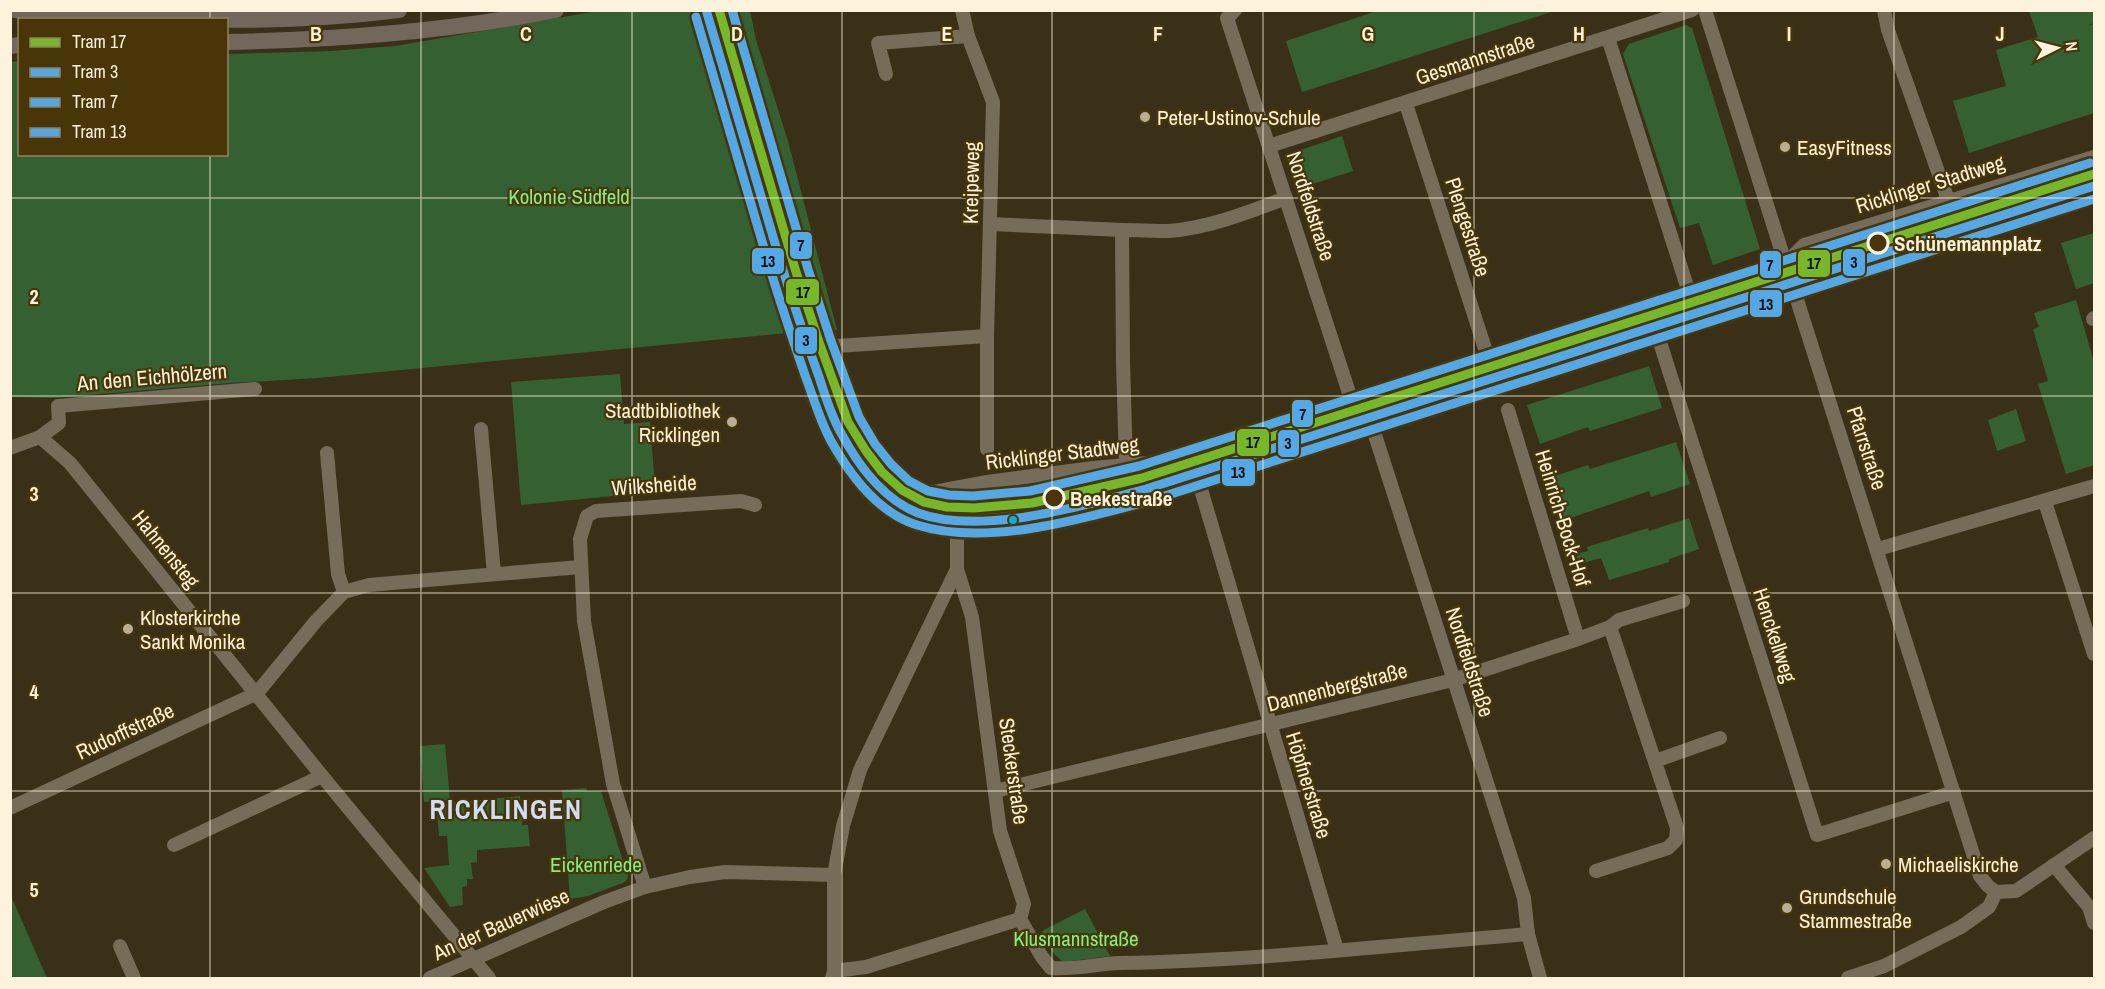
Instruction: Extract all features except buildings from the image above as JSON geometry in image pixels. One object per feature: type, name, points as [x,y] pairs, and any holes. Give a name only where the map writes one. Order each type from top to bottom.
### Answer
[{"type":"main road","points":[[15,10],[127,18]]},
{"type":"main road","points":[[228,20],[399,10]]},
{"type":"main road","points":[[228,42],[334,39],[395,34],[469,25],[556,10]]},
{"type":"street","name":"Ricklinger Stadtweg","points":[[708,10],[727,81],[809,350],[836,430],[860,473],[875,488],[903,507],[957,517],[976,519],[1040,510],[1096,498],[1137,486],[1192,459],[1691,299],[1785,264],[1804,245],[2094,157]]},
{"type":"street","name":"Kreipeweg","points":[[962,10],[968,36],[993,102],[987,336],[987,449]]},
{"type":"street","name":"Gesmannstraße","points":[[1269,146],[1406,104],[1692,10]]},
{"type":"street","name":"Pfarrstraße","points":[[1705,10],[1785,264],[1793,281],[1980,876],[1996,892]]},
{"type":"street","points":[[1884,10],[1888,30],[1948,200]]},
{"type":"street","name":"Nordfeldstraße","points":[[1231,14],[1286,198],[1453,680],[1524,898],[1528,934]]},
{"type":"street","points":[[886,74],[878,43],[968,36]]},
{"type":"street","points":[[1608,38],[1691,299]]},
{"type":"street","name":"Plengestraße","points":[[1406,104],[1490,364]]},
{"type":"street","name":"Ricklinger Stadtweg","points":[[1785,264],[1811,268],[2094,178]]},
{"type":"street","points":[[991,224],[1170,231],[1232,218],[1286,198]]},
{"type":"street","points":[[1122,230],[1126,465]]},
{"type":"street","name":"Henckellweg","points":[[1650,311],[1817,835],[1954,792]]},
{"type":"street","points":[[809,350],[987,336]]},
{"type":"street","name":"An den Eichhölzern","points":[[39,437],[59,423],[58,406],[255,389]]},
{"type":"street","name":"Heinrich-Bock-Hof","points":[[1508,410],[1578,639]]},
{"type":"street","points":[[481,429],[494,574]]},
{"type":"street","points":[[10,448],[39,437]]},
{"type":"street","name":"Hahnensteg","points":[[39,437],[70,463],[322,776],[489,978]]},
{"type":"street","points":[[327,453],[338,574],[344,592]]},
{"type":"street","name":"Ricklinger Stadtweg","points":[[923,494],[972,485],[1192,459]]},
{"type":"street","name":"Höpfnerstraße","points":[[1192,459],[1337,950]]},
{"type":"street","points":[[972,485],[961,495],[957,508],[957,569],[860,770],[843,826],[834,875],[833,975],[1020,920],[1051,968],[1068,970],[1117,963],[1147,964],[1528,934],[1540,978]]},
{"type":"street","points":[[1878,549],[2094,486]]},
{"type":"street","points":[[875,488],[909,495],[923,494],[946,507],[957,517]]},
{"type":"street","name":"Wilksheide","points":[[580,567],[582,527],[587,516],[596,511],[741,501],[755,506]]},
{"type":"street","points":[[2045,502],[2094,654]]},
{"type":"street","points":[[257,693],[316,621],[344,592],[369,585],[580,567],[584,621],[606,754],[645,887]]},
{"type":"street","name":"Steckerstraße","points":[[957,569],[972,617],[1000,831],[1024,904],[1020,920]]},
{"type":"street","name":"Dannenbergstraße","points":[[995,791],[1453,680],[1578,639],[1610,627],[1619,620],[1683,601]]},
{"type":"street","points":[[1596,872],[1668,848],[1676,840],[1677,828],[1610,627]]},
{"type":"street","name":"Rudorffstraße","points":[[10,808],[257,693]]},
{"type":"street","points":[[1655,761],[1720,738]]},
{"type":"street","points":[[174,845],[322,776]]},
{"type":"street","points":[[1848,978],[1884,966],[1961,927],[1989,907],[1996,892],[2016,891],[2094,838]]},
{"type":"street","points":[[2054,865],[2089,908],[2094,923]]},
{"type":"street","name":"An der Bauerwiese","points":[[430,978],[604,902],[645,887],[725,872],[834,875]]},
{"type":"street","points":[[120,946],[134,978]]},
{"type":"green space","points":[[1380,10],[1554,11],[1302,92],[1286,41]]},
{"type":"green space","name":"Kolonie Südfeld","points":[[598,11],[692,11],[787,333],[318,378],[54,398],[11,397],[11,62],[18,61],[18,156],[228,156],[228,54],[331,51],[395,46]]},
{"type":"green space","points":[[735,11],[750,11],[756,40],[788,141],[837,330],[828,331]]},
{"type":"green space","points":[[2029,11],[2094,11],[2094,23],[2086,26],[2094,24],[2094,113],[1969,153],[1953,101],[2006,86],[1996,50],[2038,37]]},
{"type":"green space","points":[[1686,25],[1692,28],[1760,249],[1713,265],[1699,223],[1680,228],[1623,54],[1629,44]]},
{"type":"green space","points":[[1342,136],[1353,171],[1297,189],[1286,155]]},
{"type":"green space","points":[[2094,233],[2094,283],[2076,289],[2061,243]]},
{"type":"green space","points":[[2076,300],[2094,362],[2094,465],[2066,474],[2038,384],[2048,381],[2033,329],[2039,327],[2034,313]]},
{"type":"green space","points":[[1649,366],[1662,408],[1590,431],[1588,427],[1540,444],[1527,405]]},
{"type":"green space","points":[[620,374],[624,424],[650,422],[655,487],[621,490],[613,496],[521,505],[511,382]]},
{"type":"green space","points":[[2016,409],[2026,441],[1997,451],[1988,420]]},
{"type":"green space","points":[[1676,442],[1690,484],[1651,497],[1649,491],[1559,522],[1546,479],[1588,465],[1590,469]]},
{"type":"green space","points":[[1689,518],[1699,549],[1669,559],[1669,562],[1609,580],[1601,558],[1579,564],[1576,554],[1588,551],[1587,547]]},
{"type":"green space","points":[[445,744],[450,800],[424,802],[420,746]]},
{"type":"green space","name":"Eickenriede","points":[[586,788],[587,791],[601,791],[628,877],[625,882],[588,896],[570,899],[562,790]]},
{"type":"green space","points":[[520,796],[522,825],[528,825],[530,846],[477,850],[477,862],[471,863],[473,879],[467,879],[467,886],[462,887],[463,905],[450,907],[424,868],[449,865],[447,836],[439,836],[437,812],[431,812],[430,805]]},
{"type":"green space","points":[[11,896],[47,978],[11,978]]},
{"type":"green space","name":"Klusmannstraße","points":[[1085,909],[1110,956],[1063,962],[1053,953],[1042,931]]},
{"type":"tram line","name":"17","points":[[719,10],[796,272],[848,422],[882,472],[902,490],[924,502],[947,507],[974,508],[1032,503],[1142,478],[2094,174]]},
{"type":"tram line","name":"7","points":[[732,10],[808,269],[859,417],[875,444],[909,481],[928,491],[949,495],[973,496],[1030,491],[1139,466],[2090,163]]},
{"type":"tram line","name":"3","points":[[707,13],[784,272],[834,419],[855,457],[883,490],[905,507],[918,513],[943,519],[1001,520],[1032,516],[1146,489],[2094,186]]},
{"type":"tram line","name":"13","points":[[696,17],[778,293],[827,433],[847,467],[878,502],[903,519],[917,525],[944,531],[973,533],[1034,528],[1149,501],[2094,199]]},
{"type":"place","name":"Peter-Ustinov-Schule","points":[[1145,117]]},
{"type":"place","name":"EasyFitness","points":[[1785,147]]},
{"type":"place","name":"Schünemannplatz","points":[[1878,243]]},
{"type":"place","name":"Stadtbibliothek Ricklingen","points":[[732,422]]},
{"type":"place","name":"Beekestraße","points":[[1054,498]]},
{"type":"place","name":"Klosterkirche Sankt Monika","points":[[128,629]]},
{"type":"place","name":"Michaeliskirche","points":[[1886,864]]},
{"type":"place","name":"Grundschule Stammestraße","points":[[1787,908]]},
{"type":"district","name":"RICKLINGEN","points":[[506,809]]}]
